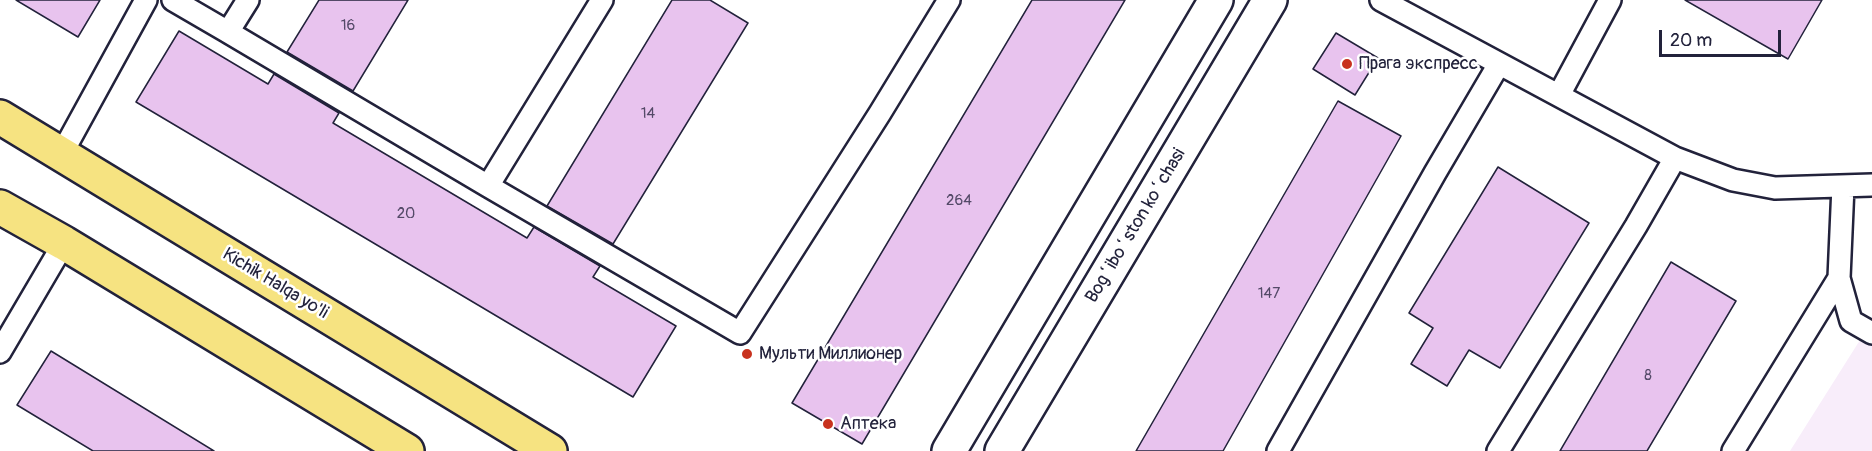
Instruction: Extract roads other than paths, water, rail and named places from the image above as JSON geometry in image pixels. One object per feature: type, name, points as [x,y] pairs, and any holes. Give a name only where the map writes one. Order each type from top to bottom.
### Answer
[{"type":"highway","name":"Kichik Halqa yo'li","points":[[0,117],[550,451]]},
{"type":"highway","points":[[0,207],[64,243],[407,451]]},
{"type":"street","points":[[956,448],[1216,0]]},
{"type":"street","name":"Bogʻiboʻston koʻchasi","points":[[1002,451],[1270,0]]},
{"type":"lane","points":[[61,155],[146,0]]},
{"type":"lane","points":[[173,0],[740,333],[949,0]]},
{"type":"lane","points":[[228,32],[248,0]]},
{"type":"lane","points":[[488,186],[602,0]]},
{"type":"lane","points":[[1381,0],[1675,158],[1733,180],[1775,188],[1872,185]]},
{"type":"lane","points":[[1559,95],[1610,0]]},
{"type":"lane","points":[[1278,451],[1499,64]]},
{"type":"lane","points":[[1498,451],[1675,158]]},
{"type":"lane","points":[[1843,186],[1839,278],[1851,321],[1872,333]]},
{"type":"lane","points":[[0,352],[64,243]]},
{"type":"lane","points":[[1733,451],[1839,278]]},
{"type":"place","name":"Прага экспресс","points":[[1347,64]]},
{"type":"place","name":"Мульти Миллионер","points":[[747,354]]},
{"type":"place","name":"Аптека","points":[[828,424]]}]
